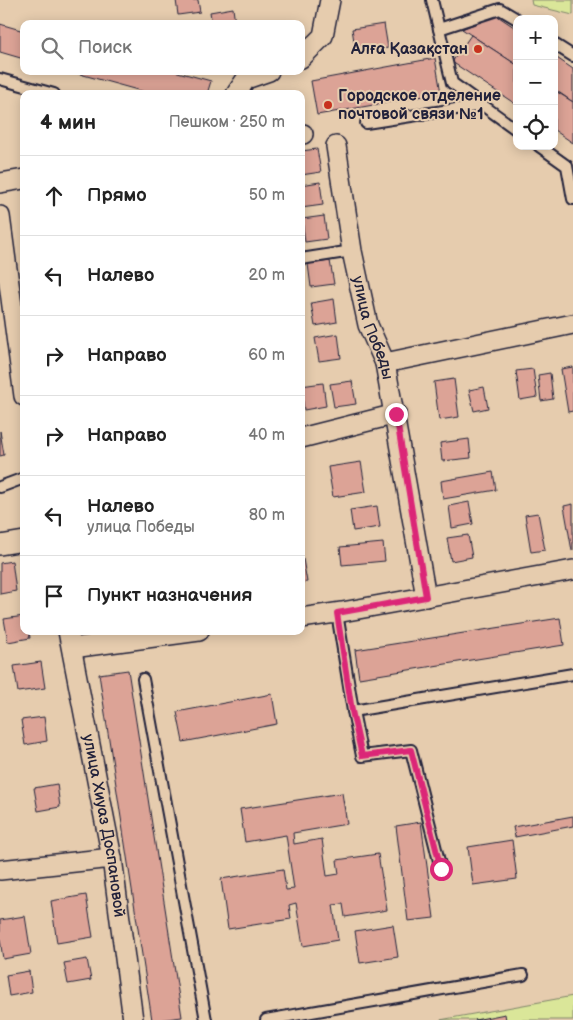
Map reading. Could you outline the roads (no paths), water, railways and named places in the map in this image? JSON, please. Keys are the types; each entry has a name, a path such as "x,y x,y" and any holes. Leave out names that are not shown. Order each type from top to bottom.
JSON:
{"street":[{"path":"305,54 323,36 330,0"},
{"path":"239,90 246,79 258,75"},
{"name":"улица Победы","path":"336,146 352,251 368,325 385,363 396,414 426,597"},
{"path":"0,183 20,180"},
{"path":"0,216 20,366"},
{"path":"385,363 573,324"},
{"path":"305,437 396,414"},
{"path":"0,545 20,542"},
{"path":"305,617 573,570"},
{"path":"70,640 142,635"},
{"name":"улица Хиуаз Доспановой","path":"70,640 112,858 133,1020"},
{"path":"0,870 112,858"}],"lane":[{"path":"432,0 452,83 513,127"},
{"path":"439,29 500,9 513,17"},
{"path":"558,47 573,56"},
{"path":"0,79 40,90"},
{"path":"366,123 482,105"},
{"path":"544,150 566,166 573,199"},
{"path":"305,258 352,251"},
{"path":"0,487 20,480"},
{"path":"337,613 352,711 362,756 411,750 441,869"},
{"path":"352,711 573,674"},
{"path":"143,679 206,1020"},
{"path":"266,1020 523,975"}],"place":[{"name":"Алға Қазақстан","path":"478,49"},
{"name":"Городское отделение почтовой связи №1","path":"328,105"}]}
